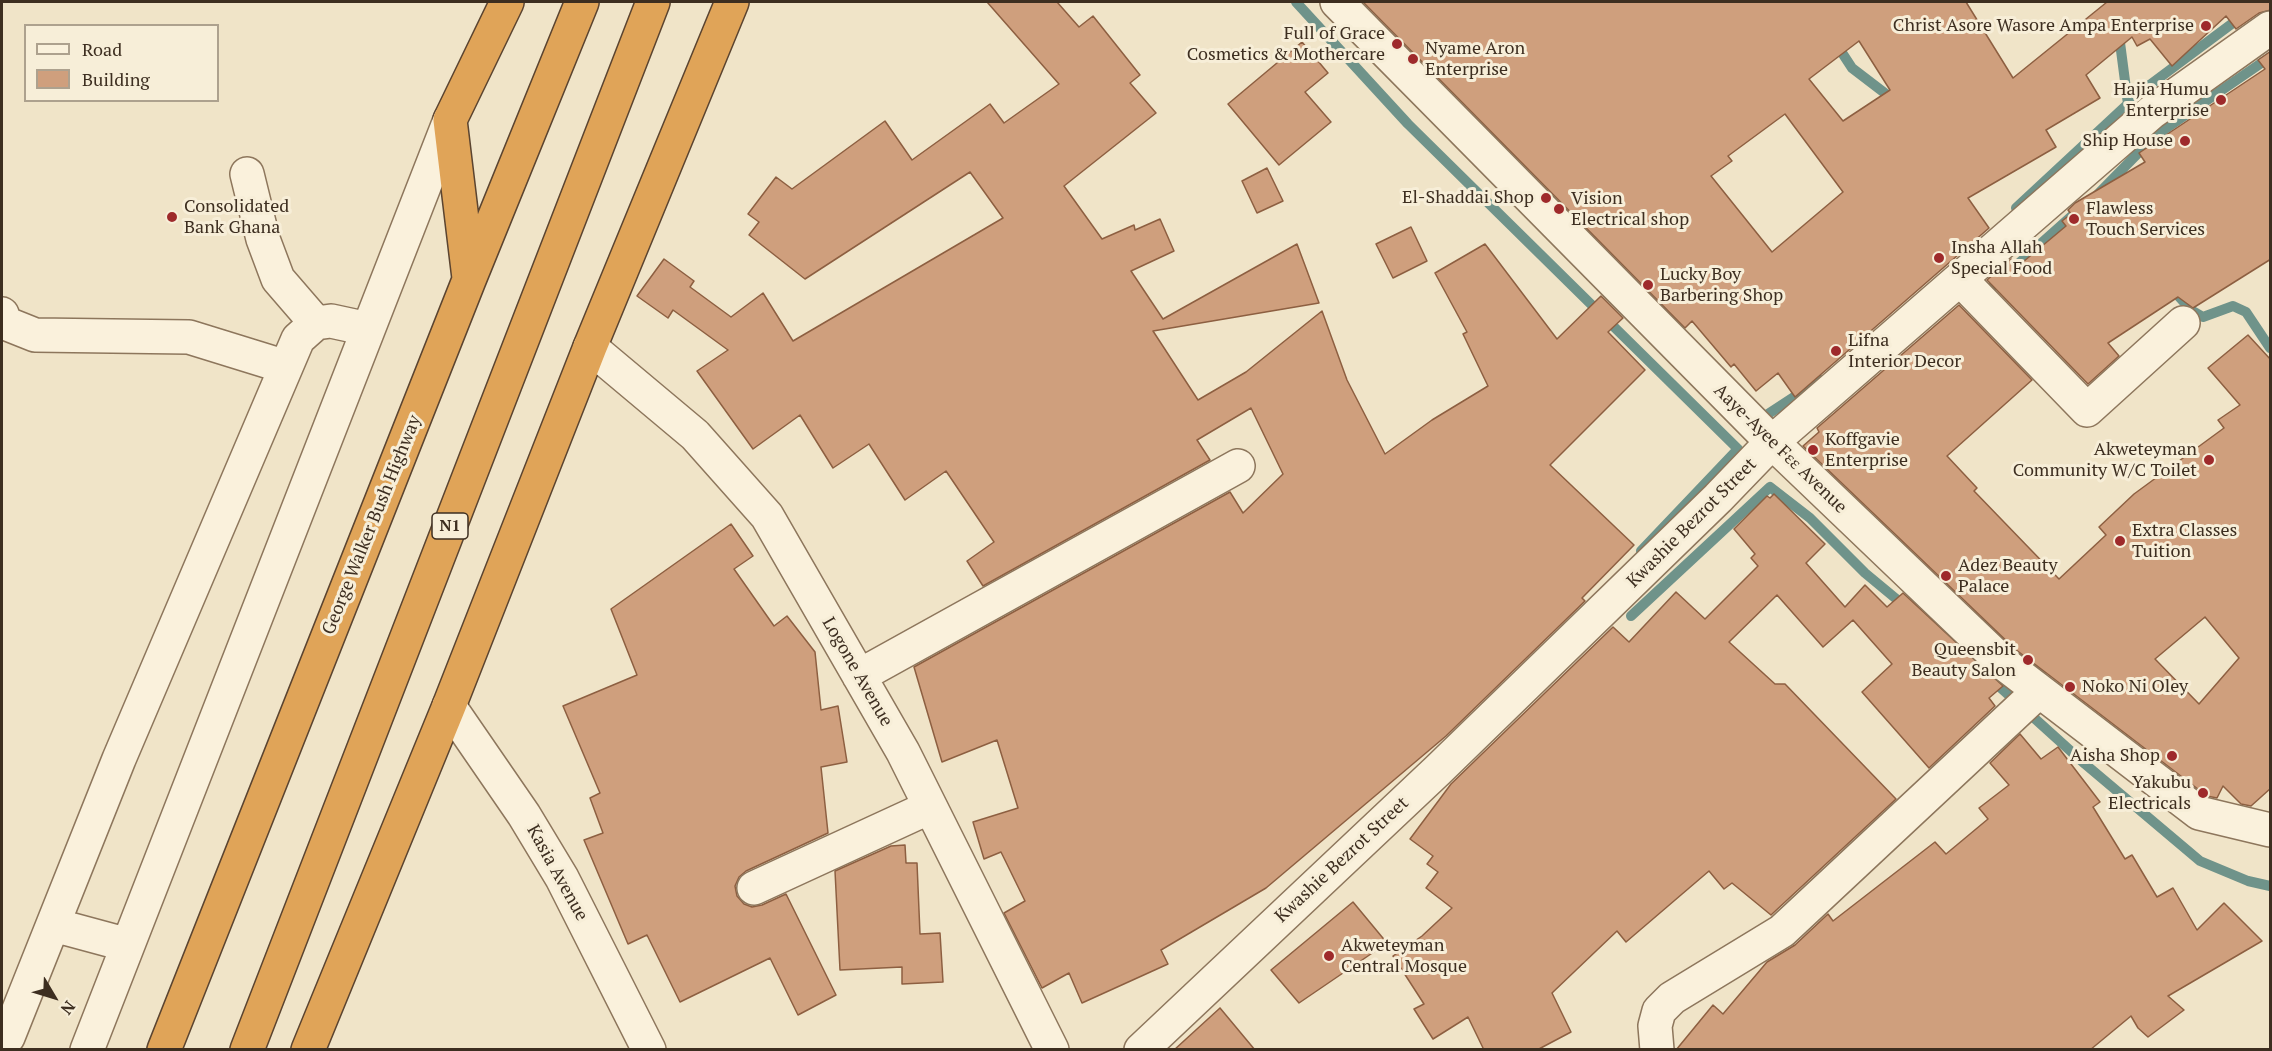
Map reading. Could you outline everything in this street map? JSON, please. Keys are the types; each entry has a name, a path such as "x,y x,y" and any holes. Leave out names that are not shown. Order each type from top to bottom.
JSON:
{"highway":[{"path":"469,279 450,120 507,2"},
{"name":"George Walker Bush Highway","path":"164,1050 469,279 582,2"},
{"name":"N1","path":"247,1050 653,2"},
{"path":"308,1050 449,706 590,347 732,2"}],"street":[{"name":"Aaye-Ayee Fɛɛ Avenue","path":"1337,2 1772,442 2003,663 2199,813 2271,830"},
{"name":"Kwashie Bezrot Street","path":"1141,1050 1438,770 1718,498 1772,442 2152,112 2271,28"},
{"path":"87,1050 450,120"},
{"path":"246,174 263,239 278,279 316,323"},
{"path":"1960,279 2086,410 2184,323"},
{"path":"2,314 5,323 35,335 189,337 286,367"},
{"path":"8,1037 119,759 298,339 316,323 331,321 368,329"},
{"name":"Logone Avenue","path":"590,347 695,435 767,516 903,752 1052,1050"},
{"path":"859,676 1238,466"},
{"path":"1657,1050 1655,1026 1659,1011 1672,998 1782,931 2039,690"},
{"name":"Kasia Avenue","path":"449,706 524,815 562,878 649,1050"},
{"path":"754,888 930,807"},
{"path":"54,925 128,945"}],"building":[{"path":"987,2 1057,2 1079,27 1093,16 1140,75 1130,83 1156,113 1064,186 1102,239 1134,225 1135,230 1160,219 1174,251 1131,271 1163,319 1297,244 1319,303 1153,331 1198,400 1246,372 1322,311 1347,380 1385,454 1432,420 1488,386 1463,334 1467,332 1435,273 1485,244 1557,339 1601,296 1623,318 1608,332 1645,370 1550,465 1634,545 1582,598 1585,601 1446,736 1266,888 1161,950 1168,964 1082,1003 1069,973 1042,988 1004,913 1025,901 1001,852 984,859 973,822 1018,808 997,740 942,762 914,667 1230,492 1243,513 1283,474 1251,408 1197,440 1210,460 983,586 967,561 994,542 946,471 905,500 869,444 833,468 800,415 753,449 697,371 728,350 673,310 668,318 637,296 664,259 694,281 690,287 731,317 763,293 793,341 1003,218 970,172 805,279 749,235 759,222 748,214 776,177 792,189 885,121 912,160 990,104 1004,123 1059,84"},
{"path":"1363,2 1966,2 2013,78 2107,2 2271,2 2271,10 2259,13 2236,29 2226,16 2172,66 2150,39 2137,46 2132,37 2086,75 2100,98 2046,130 2056,147 1968,198 1989,228 1795,397 1778,373 1756,391 1734,364 1731,367 1692,321 1685,328","holes":["1859,41 1890,90 1843,121 1809,79","1785,114 1843,192 1772,252 1711,176 1732,161 1728,156"]},
{"path":"1302,42 1328,73 1305,92 1331,122 1279,165 1228,104"},
{"path":"2271,51 2271,259 2193,308 2178,297 2108,343 2119,356 2088,384 1987,280 2011,259 2017,267 2066,226 2062,221 2071,214 2068,210 2075,203 2145,162 2139,153 2265,69 2258,60"},
{"path":"1267,168 1283,201 1257,213 1242,181"},
{"path":"1411,227 1427,261 1393,278 1376,244"},
{"path":"1959,305 2032,380 1947,456 1977,488 1974,491 2059,579 2106,535 2099,527 2134,494 2224,428 2218,420 2240,405 2208,368 2248,335 2271,360 2271,788 2251,806 2241,804 2223,786 2217,798 2207,796 2015,649 1803,446 1819,432 1817,428","holes":["2205,617 2239,658 2199,704 2155,659"]},
{"path":"1774,494 1825,544 1806,563 1845,607 1865,585 1887,607 1903,593 2003,686 1989,698 1995,706 1929,768 1862,692 1892,664 1853,620 1823,647 1777,595 1729,642 1775,684 1785,684 1896,799 1771,915 1732,883 1724,889 1709,871 1626,942 1617,931 1552,993 1571,1032 1537,1050 1484,1050 1468,1017 1433,1039 1414,1009 1424,1004 1393,956 1422,936 1452,908 1426,888 1438,872 1427,864 1433,856 1410,839 1451,784 1613,627 1629,642 1676,592 1705,619 1758,566 1751,558 1755,554 1734,529 1767,496 1770,498"},
{"path":"731,524 753,556 734,569 774,626 787,616 815,652 821,710 838,706 847,762 821,767 828,833 746,871 739,877 735,886 737,896 744,904 752,907 786,894 836,995 798,1015 770,958 680,1002 647,935 628,944 584,840 603,833 590,798 600,793 563,706 637,675 611,609"},
{"path":"2020,734 2041,759 2058,747 2100,802 2093,807 2125,859 2132,855 2157,897 2173,888 2197,930 2224,903 2262,941 2168,996 2184,1010 2148,1037 2138,1028 2131,1016 2090,1050 1676,1050 1713,1005 1723,1014 1767,962 1795,945 1828,914 1833,921 1935,842 1946,854 1988,819 1979,808 2009,785 1990,763"},
{"path":"905,845 906,863 917,863 920,934 940,933 943,982 902,984 902,967 840,970 835,871 891,846"},
{"name":"Akweteyman Central Mosque","path":"1353,902 1387,943 1299,1003 1271,970"},
{"path":"1220,1008 1255,1050 1174,1050"}],"waterway":[{"path":"1296,2 1408,124 1738,449 1641,551"},
{"path":"2016,208 2143,90 2261,2"},
{"path":"2119,35 2128,104"},
{"path":"1835,42 1852,68 1886,94 1891,105"},
{"path":"2098,194 2155,136 2270,57"},
{"path":"1981,297 2074,214"},
{"path":"2172,289 2191,310 2203,317 2233,306 2246,312 2270,348"},
{"path":"1765,416 1820,380"},
{"path":"1631,616 1770,487 1810,518 1865,573 1906,607"},
{"path":"1983,621 2041,672"},
{"path":"1991,679 2085,764 2200,861 2248,881 2270,886"}],"place":[{"name":"Christ Asore Wasore Ampa Enterprise","path":"2206,26"},
{"name":"Full of Grace Cosmetics & Mothercare","path":"1397,44"},
{"name":"Nyame Aron Enterprise","path":"1413,59"},
{"name":"Hajia Humu Enterprise","path":"2221,100"},
{"name":"Ship House","path":"2185,141"},
{"name":"El-Shaddai Shop","path":"1546,198"},
{"name":"Vision Electrical shop","path":"1559,209"},
{"name":"Consolidated Bank Ghana","path":"172,217"},
{"name":"Flawless Touch Services","path":"2074,219"},
{"name":"Insha Allah Special Food","path":"1939,258"},
{"name":"Lucky Boy Barbering Shop","path":"1648,285"},
{"name":"Lifna Interior Decor","path":"1836,351"},
{"name":"Koffgavie Enterprise","path":"1813,450"},
{"name":"Akweteyman Community W/C Toilet","path":"2209,460"},
{"name":"Extra Classes Tuition","path":"2120,541"},
{"name":"Adez Beauty Palace","path":"1946,576"},
{"name":"Queensbit Beauty Salon","path":"2028,660"},
{"name":"Noko Ni Oley","path":"2070,687"},
{"name":"Aisha Shop","path":"2172,756"},
{"name":"Yakubu Electricals","path":"2203,793"},
{"name":"Akweteyman Central Mosque","path":"1329,956"}]}
